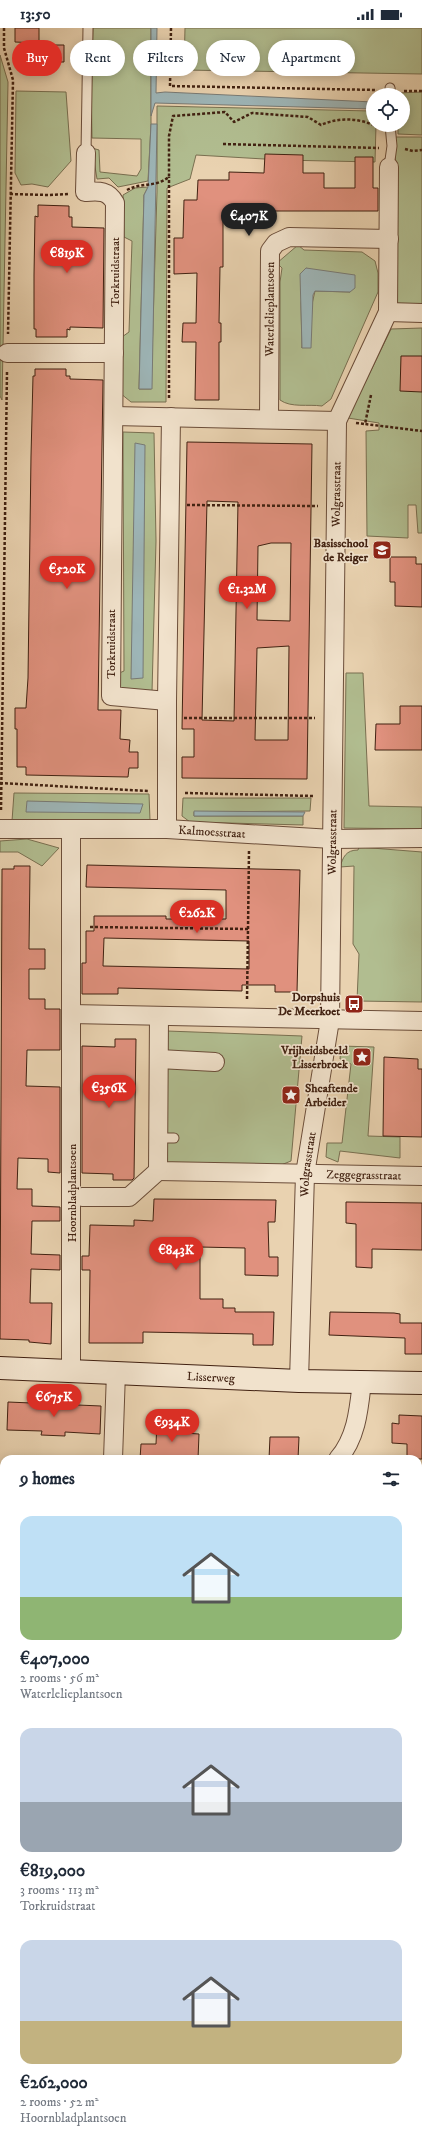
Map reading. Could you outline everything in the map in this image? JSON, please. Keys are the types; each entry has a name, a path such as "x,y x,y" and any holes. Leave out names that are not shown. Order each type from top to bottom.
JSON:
{"street":[{"path":"86,153 86,192"},
{"path":"389,167 388,312 422,313"},
{"name":"Torkruidstraat","path":"86,192 102,191 111,195 115,203 111,696 167,709"},
{"name":"Waterlelieplantsoen","path":"269,419 270,251 276,243 288,237 389,239"},
{"name":"Wolgrasstraat","path":"299,1381 305,1174 330,1020 337,421 388,312"},
{"path":"7,353 114,353"},
{"path":"114,416 337,421"},
{"path":"167,829 170,417"},
{"name":"Kalmoesstraat","path":"1,829 167,829 332,839 422,838"},
{"name":"Hoornbladplantsoen","path":"71,830 71,1371"},
{"path":"71,1014 422,1021"},
{"path":"159,1016 160,1059 166,1138 158,1171 305,1174"},
{"path":"160,1059 215,1062"},
{"name":"Hoornbladplantsoen","path":"82,1197 129,1197 158,1171"},
{"name":"Zeggegrasstraat","path":"305,1174 422,1176"},
{"name":"Lisserweg","path":"0,1368 299,1381 422,1383"},
{"path":"113,1455 116,1372"},
{"path":"341,1455 356,1425 362,1381"}],"lane":[{"path":"86,153 88,28"},
{"path":"389,167 392,146 391,132"}],"path":[{"path":"1,829 7,353 13,80 4,48 4,28"},
{"path":"171,28 170,86 366,90"},
{"path":"410,91 422,91"},
{"path":"170,417 169,136 173,116 225,112 234,122 252,113 308,117 321,125 334,119 366,122"},
{"path":"223,144 372,149 392,146"},
{"path":"146,185 157,184 169,177"},
{"path":"10,194 49,195 86,192"},
{"path":"371,388 365,424 422,431"},
{"path":"169,504 336,506"},
{"path":"167,709 334,718"},
{"path":"246,1018 249,834"},
{"path":"71,927 248,929"}],"green space":[{"path":"93,28 151,28 151,40 133,40 133,76 151,76 151,124 148,181 118,187 109,178 97,179 92,148 99,150 100,172 137,176 141,169 141,139 92,138 91,76 125,76 125,40 93,40"},
{"path":"185,28 422,28 422,74 355,73 355,40 268,40 268,71 260,71 260,40 206,40 206,70 198,70 198,40 185,40"},
{"path":"0,55 8,82 2,400 0,396"},
{"path":"16,91 66,92 71,161 48,187 32,184 21,185 15,173"},
{"path":"410,92 422,92 422,135 398,134 398,132 410,132"},
{"path":"157,106 366,111 366,132 376,132 375,162 281,160 196,155 190,179 167,188 166,402 131,402 120,393 122,337 129,332 132,241 124,237 123,195 135,188 148,187 144,195 139,389 151,389 157,192"},
{"path":"395,137 422,137 422,305 397,305"},
{"path":"298,245 304,250 362,252 375,261 378,273 378,292 331,399 322,406 294,405 280,400 280,282 282,268 277,263","holes":["306,268 350,292 315,291 302,348 301,303"]},
{"path":"422,328 422,533 418,533 416,505 408,505 408,538 367,536 366,431 379,430 379,423 348,418 391,329"},
{"path":"123,432 154,433 156,541 152,692 119,690 117,674 124,671"},
{"path":"346,673 363,673 369,806 422,807 422,829 344,828"},
{"path":"14,793 149,794 150,820 12,821"},
{"path":"183,798 311,798 310,811 194,812 194,816 303,816 303,825 190,822 182,816"},
{"path":"27,839 59,848 42,866 18,852 0,852 0,841"},
{"path":"359,847 422,852 422,1002 357,1001 359,954 353,944 354,866 340,867 342,860 346,855 351,851 358,850"},
{"path":"167,1031 302,1036 291,1161 276,1167 165,1164"},
{"path":"341,1046 374,1047 368,1136 400,1137 400,1158 340,1151 338,1162 326,1157 327,1143 342,1143 351,1064 340,1059"}],"water":[{"path":"151,28 157,28 157,40 151,40"},
{"path":"151,76 156,76 156,93 165,92 366,102 366,109 155,103 151,116"},
{"path":"151,124 157,124 152,389 139,389 144,195 148,187"},
{"path":"306,268 355,275 355,288 350,292 315,291 313,295 311,348 302,348 300,274"},
{"path":"135,443 145,445 143,678 131,679"},
{"path":"27,801 143,804 140,813 26,812"},
{"path":"194,811 305,812 303,816 194,816"}],"building":[{"path":"15,28 39,28 39,40 15,40"},
{"path":"62,45 64,45 64,62 62,62"},
{"path":"265,154 303,155 303,173 324,173 324,188 355,188 355,157 373,157 373,188 378,188 378,211 223,211 223,267 220,267 219,323 221,323 221,342 219,342 219,400 195,400 196,342 182,342 183,323 196,323 197,273 174,274 174,238 183,238 184,200 197,200 198,180 229,180 229,172 264,173"},
{"path":"38,205 69,206 69,217 72,217 72,227 104,228 103,328 70,327 70,330 67,329 67,337 36,337 36,329 34,329 34,275 35,216 38,217"},
{"path":"401,356 422,356 422,392 400,391"},
{"path":"35,369 66,369 66,376 70,376 70,379 103,380 98,710 121,710 120,739 130,740 129,752 138,752 138,768 129,768 128,777 26,775 26,767 17,767 17,729 15,729 15,708 26,708 28,678 31,456 33,376 35,376"},
{"path":"187,442 312,444 307,779 182,778 182,757 194,757 194,729 182,729","holes":["207,501 238,502 234,721 202,720","271,543 291,543 290,621 257,620 258,546","289,646 288,740 255,740 257,648"]},
{"path":"390,557 416,557 416,564 422,564 422,607 395,606 395,582 390,582"},
{"path":"400,706 422,706 422,750 375,750 376,724 400,724"},
{"path":"87,865 300,870 297,992 275,992 275,985 242,985 242,991 118,988 118,994 82,994 82,963 86,963 86,931 94,931 94,916 166,916 166,919 226,919 226,890 86,887","holes":["104,938 249,941 249,969 103,966"]},
{"path":"14,866 30,866 29,949 45,949 45,969 29,969 29,999 45,999 45,1009 60,1009 60,1050 27,1050 26,1086 60,1087 60,1173 48,1172 48,1159 18,1158 17,1189 32,1189 32,1206 60,1207 60,1221 32,1221 31,1254 60,1255 60,1270 31,1269 30,1303 52,1303 51,1344 29,1342 29,1340 0,1339 2,869 14,869"},
{"path":"115,1039 136,1039 134,1178 132,1180 113,1180 113,1174 82,1173 82,1046 115,1047"},
{"path":"384,1057 418,1059 418,1069 422,1069 422,1137 383,1136"},
{"path":"154,1199 276,1200 275,1222 268,1222 269,1257 278,1257 278,1276 245,1275 245,1248 200,1247 200,1299 223,1299 223,1308 235,1308 235,1312 274,1312 273,1345 253,1345 253,1334 143,1332 143,1343 89,1343 90,1270 82,1270 82,1256 89,1256 90,1225 134,1226 134,1220 153,1221"},
{"path":"346,1202 422,1203 422,1250 372,1249 372,1268 356,1267 356,1224 346,1223"},
{"path":"330,1312 394,1313 400,1314 400,1323 422,1323 422,1354 405,1354 405,1338 329,1335"},
{"path":"8,1402 101,1406 100,1434 65,1432 65,1436 41,1435 42,1431 7,1430"},
{"path":"399,1415 422,1416 422,1455 407,1455 407,1444 392,1443 392,1423 399,1424"},
{"path":"171,1421 185,1421 185,1433 199,1434 198,1455 140,1455 141,1444 156,1444 157,1422 171,1423"},
{"path":"270,1437 299,1437 298,1455 269,1455"}],"place":[{"name":"Basisschool de Reiger","path":"382,550"},
{"name":"Dorpshuis De Meerkoet","path":"354,1004"},
{"name":"Vrijheidsbeeld Lisserbroek","path":"362,1057"},
{"name":"Shcaftende Arbeider","path":"291,1095"}]}
